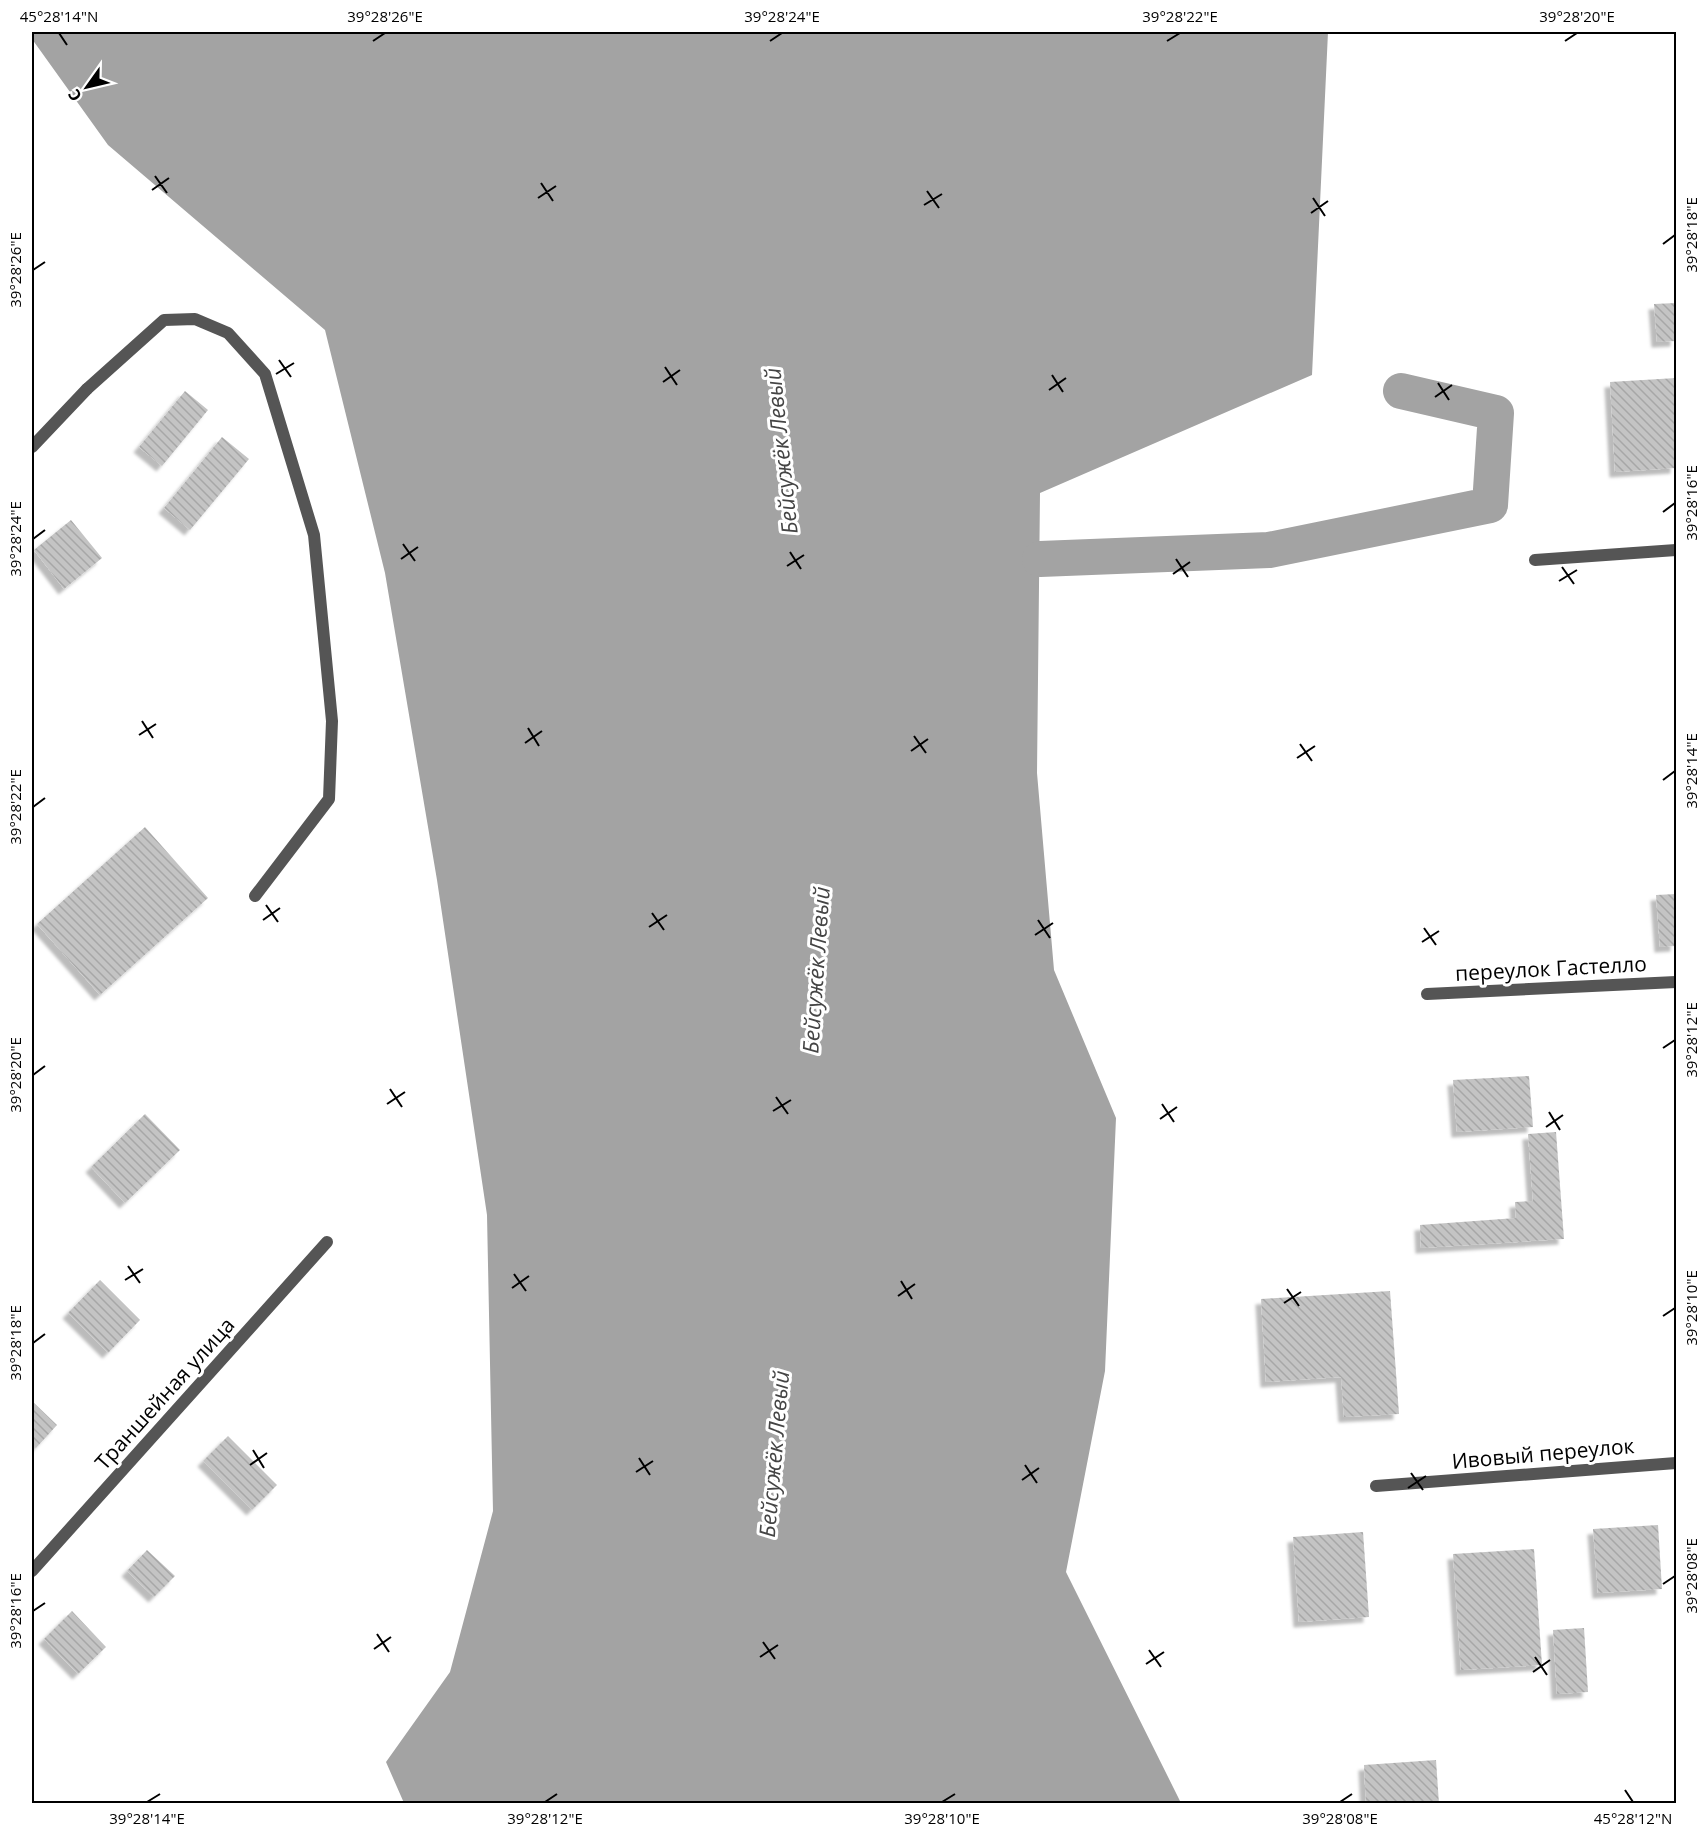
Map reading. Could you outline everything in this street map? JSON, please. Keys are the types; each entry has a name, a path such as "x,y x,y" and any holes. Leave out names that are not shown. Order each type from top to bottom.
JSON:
{"street":[{"path":"32,447 87,389 164,320 195,319 228,333 265,374 314,535 332,721 329,799 255,896"},
{"path":"1535,560 1677,550"},
{"name":"переулок Гастелло","path":"1427,994 1677,982"},
{"name":"Траншейная улица","path":"32,1571 327,1242"},
{"name":"Ивовый переулок","path":"1376,1486 1677,1463"}],"water":[{"name":"Бейсужёк Левый","path":"32,32 1328,32 1312,375 1040,493 1037,773 1054,970 1116,1118 1105,1371 1066,1572 1181,1803 404,1803 386,1762 450,1672 493,1511 487,1215 437,880 385,573 325,330 108,145 32,39"}],"building":[{"path":"1676,303 1676,341 1657,342 1654,304"},
{"path":"1676,378 1676,468 1615,472 1610,382"},
{"path":"185,391 208,410 162,466 139,447"},
{"path":"222,437 249,459 190,530 164,508"},
{"path":"71,520 102,558 64,589 34,550"},
{"path":"145,827 208,898 100,995 37,924"},
{"path":"1676,894 1676,946 1660,947 1656,895"},
{"path":"1529,1076 1533,1127 1457,1132 1453,1080"},
{"path":"145,1114 180,1150 125,1203 91,1167"},
{"path":"1556,1132 1564,1239 1421,1248 1420,1225 1516,1218 1515,1202 1533,1201 1528,1134"},
{"path":"100,1280 140,1320 108,1353 68,1313"},
{"path":"1390,1291 1399,1414 1344,1417 1341,1377 1266,1382 1261,1299"},
{"path":"32,1401 57,1425 36,1448 32,1444"},
{"path":"228,1436 277,1485 252,1510 203,1461"},
{"path":"1658,1525 1662,1589 1598,1593 1593,1529"},
{"path":"1363,1532 1369,1617 1299,1622 1293,1537"},
{"path":"1534,1549 1542,1665 1461,1670 1453,1554"},
{"path":"147,1550 175,1576 154,1597 127,1571"},
{"path":"72,1611 106,1647 78,1674 44,1639"},
{"path":"1584,1628 1588,1692 1557,1694 1553,1630"},
{"path":"1436,1760 1439,1804 1366,1804 1364,1765"}],"waterway":[{"path":"1040,559 1269,550 1490,505 1496,413 1401,391"}]}
